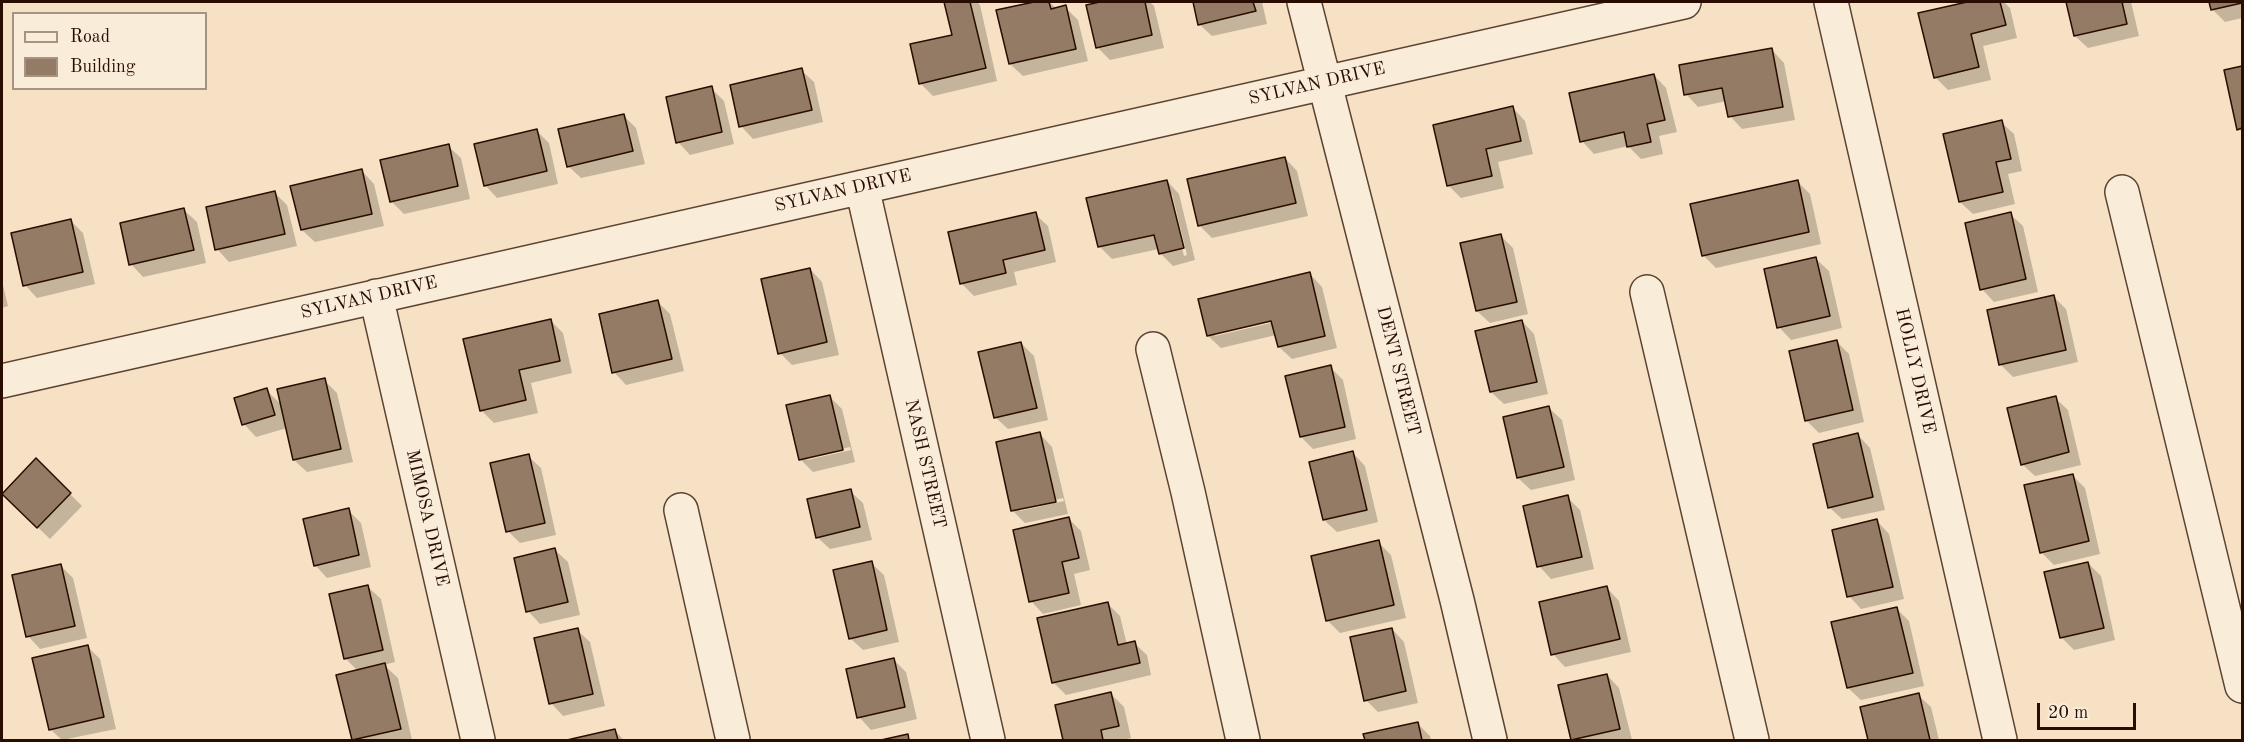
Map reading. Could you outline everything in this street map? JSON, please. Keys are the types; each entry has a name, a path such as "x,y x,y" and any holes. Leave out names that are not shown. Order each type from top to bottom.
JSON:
{"street":[{"name":"DENT STREET","path":"1304,2 1457,600 1490,741"},
{"name":"SYLVAN DRIVE","path":"2,381 1684,2"},
{"name":"HOLLY DRIVE","path":"1831,2 2000,741"},
{"name":"NASH STREET","path":"862,187 988,741"},
{"path":"2122,192 2242,686"},
{"path":"1647,292 1752,741"},
{"name":"MIMOSA DRIVE","path":"376,296 478,741"},
{"path":"1153,349 1188,492 1243,741"},
{"path":"681,510 733,741"}],"building":[{"path":"944,2 970,2 986,68 919,84 910,44 952,35"},
{"path":"1034,2 1049,2 1051,9 1066,5 1076,49 1009,64 996,10"},
{"path":"1100,2 1145,2 1152,35 1096,48 1086,5"},
{"path":"1193,2 1253,2 1256,11 1198,25"},
{"path":"1967,2 2000,2 2006,25 1971,34 1979,67 1934,78 1918,13"},
{"path":"2066,2 2122,2 2127,24 2074,36"},
{"path":"2209,2 2242,2 2242,3 2211,10"},
{"path":"1772,48 1783,107 1728,117 1722,88 1684,95 1679,65"},
{"path":"2242,66 2242,128 2237,130 2224,70"},
{"path":"802,68 812,110 739,127 730,85"},
{"path":"1654,74 1665,120 1647,124 1651,142 1627,147 1624,132 1580,142 1569,93"},
{"path":"712,86 722,132 676,143 666,97"},
{"path":"1513,106 1521,141 1486,149 1492,176 1447,186 1433,125"},
{"path":"624,114 633,151 567,167 558,129"},
{"path":"2002,120 2011,159 1996,162 2003,192 1959,202 1943,134"},
{"path":"537,129 547,171 484,186 474,144"},
{"path":"449,144 458,186 390,202 380,160"},
{"path":"1285,157 1296,203 1198,226 1187,179"},
{"path":"362,169 372,214 301,230 290,186"},
{"path":"1167,180 1184,248 1159,254 1154,235 1098,247 1086,198"},
{"path":"1798,180 1809,232 1702,256 1690,204"},
{"path":"275,191 285,234 215,250 206,207"},
{"path":"184,208 194,250 129,265 120,223"},
{"path":"1036,212 1045,250 1003,260 1006,273 960,284 948,232"},
{"path":"2011,212 2026,279 1980,290 1965,223"},
{"path":"71,219 83,272 23,286 11,233"},
{"path":"1501,234 1517,302 1476,311 1460,243"},
{"path":"1816,257 1830,316 1777,328 1764,269"},
{"path":"810,268 827,342 778,354 761,279"},
{"path":"1310,272 1325,336 1278,347 1271,321 1207,336 1198,299"},
{"path":"2054,295 2066,350 1999,365 1987,310"},
{"path":"658,300 672,359 612,373 599,314"},
{"path":"551,319 560,361 519,370 526,400 480,411 463,339"},
{"path":"1522,320 1537,382 1490,392 1475,331"},
{"path":"1837,340 1853,410 1805,421 1789,351"},
{"path":"1021,342 1037,408 994,418 978,352"},
{"path":"1331,365 1345,427 1300,437 1285,376"},
{"path":"325,378 341,449 293,460 277,389"},
{"path":"267,388 275,415 242,425 234,398"},
{"path":"830,395 843,450 799,460 786,405"},
{"path":"2056,396 2069,452 2021,465 2007,408"},
{"path":"1549,406 1564,467 1517,478 1503,417"},
{"path":"1040,432 1056,502 1011,511 996,442"},
{"path":"1858,433 1873,497 1828,508 1813,444"},
{"path":"1353,451 1367,510 1323,520 1309,462"},
{"path":"529,454 545,523 506,532 490,463"},
{"path":"36,458 71,493 37,528 2,494"},
{"path":"2073,474 2089,541 2040,553 2024,485"},
{"path":"851,489 860,527 816,538 807,499"},
{"path":"1568,495 1582,557 1537,567 1523,506"},
{"path":"349,508 359,555 314,566 303,519"},
{"path":"1069,517 1079,558 1062,562 1069,593 1029,602 1013,530"},
{"path":"1877,519 1893,587 1847,597 1832,530"},
{"path":"1379,540 1394,605 1326,621 1311,556"},
{"path":"555,548 568,602 526,612 514,558"},
{"path":"872,561 887,630 849,639 833,570"},
{"path":"2088,562 2104,628 2060,638 2044,572"},
{"path":"61,564 75,626 26,637 12,575"},
{"path":"368,585 383,650 344,659 329,594"},
{"path":"1607,586 1620,639 1551,655 1539,602"},
{"path":"1108,602 1118,645 1135,641 1140,663 1052,683 1037,618"},
{"path":"1897,607 1913,673 1847,688 1831,622"},
{"path":"578,628 593,694 549,704 534,638"},
{"path":"1392,628 1406,691 1364,701 1350,637"},
{"path":"88,645 104,717 49,730 32,658"},
{"path":"894,658 905,707 857,718 846,669"},
{"path":"385,663 401,729 352,740 336,675"},
{"path":"1607,674 1620,729 1571,740 1558,685"},
{"path":"1111,692 1119,726 1101,730 1103,740 1063,740 1055,705"},
{"path":"1919,693 1930,740 1868,740 1860,707"},
{"path":"1418,722 1422,740 1365,740 1363,734"},
{"path":"615,729 618,740 567,740"},
{"path":"908,734 909,740 881,740"}]}
